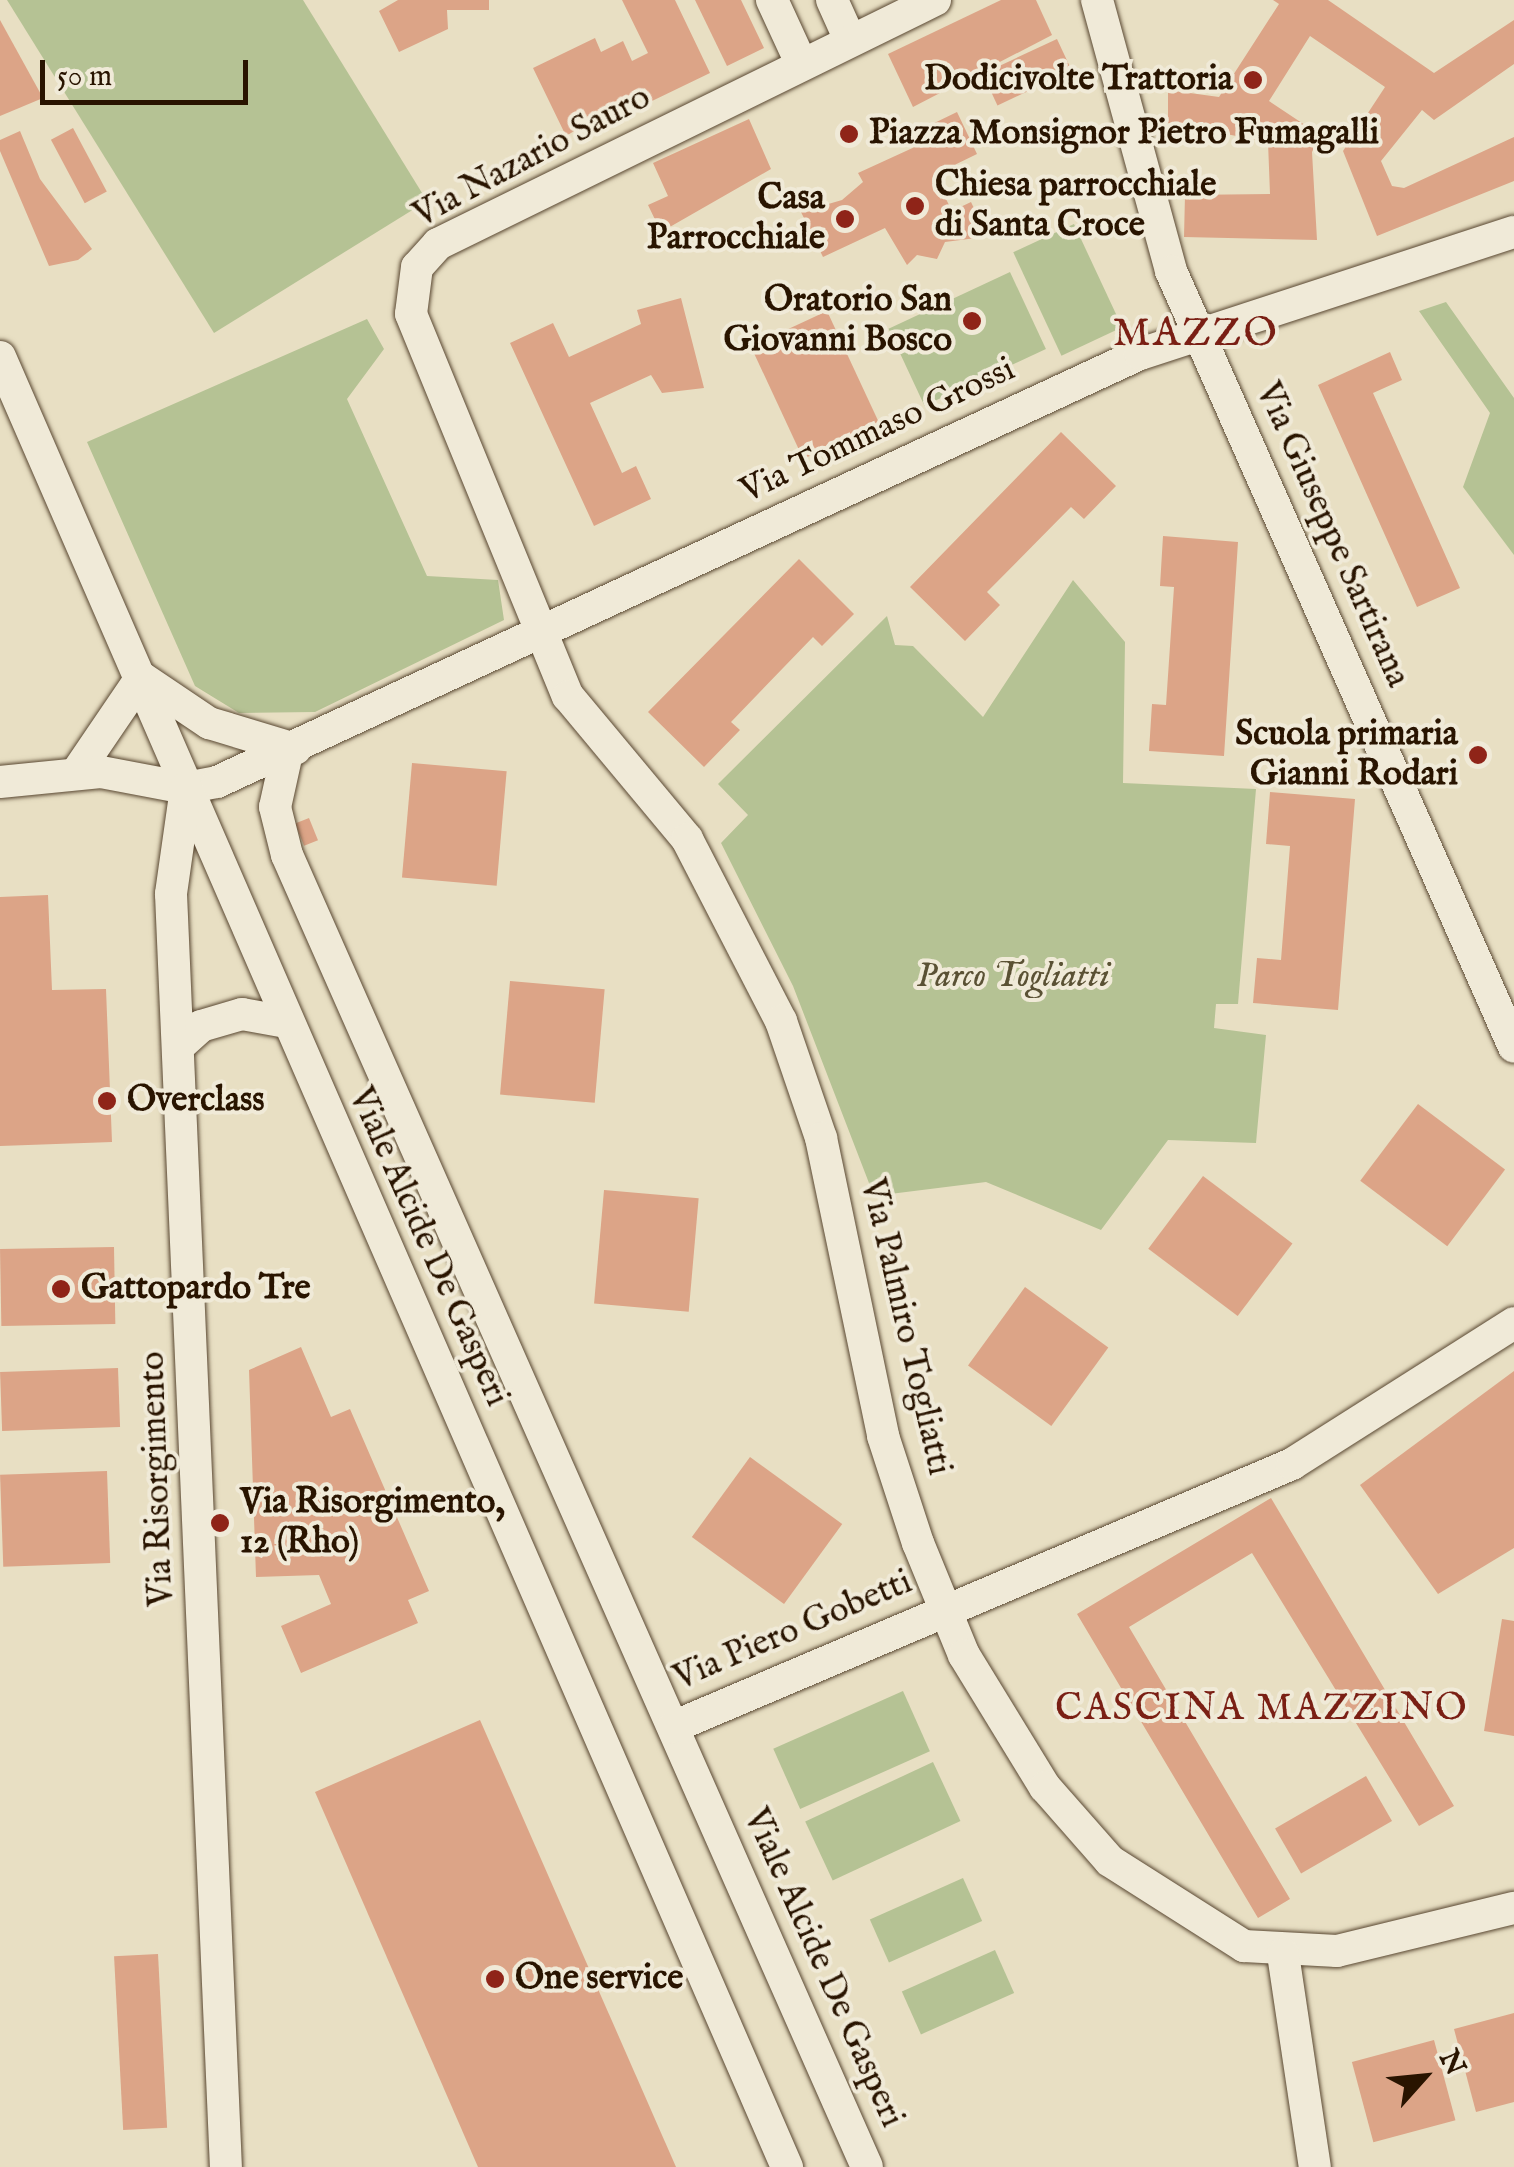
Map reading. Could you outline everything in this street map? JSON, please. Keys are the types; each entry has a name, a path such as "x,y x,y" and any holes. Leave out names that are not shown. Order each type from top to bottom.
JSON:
{"street":[{"path":"772,0 801,63"},
{"path":"832,0 850,40"},
{"name":"Via Nazario Sauro","path":"544,634 416,332 410,290 417,267 438,244 935,0"},
{"name":"Via Giuseppe Sartirana","path":"1098,0 1196,332 1514,1047"},
{"name":"Via Tommaso Grossi","path":"186,788 291,751 1196,332 1514,232"},
{"name":"Viale Alcide De Gasperi","path":"0,357 787,2167"},
{"name":"Via Palmiro Togliatti","path":"544,634 568,696 687,839 781,1021 844,1230 882,1436 944,1610 1029,1763 1096,1848 1210,1931 1283,1954 1366,1946 1514,1908"},
{"path":"78,772 142,678 209,723 291,751"},
{"name":"Viale Alcide De Gasperi","path":"291,751 275,806 287,855 867,2167"},
{"path":"0,782 78,772 186,788"},
{"name":"Via Risorgimento","path":"186,788 172,894 226,2167"},
{"path":"180,1045 201,1026 242,1014 286,1022"},
{"name":"Via Piero Gobetti","path":"673,1726 1292,1464 1514,1322"},
{"path":"1283,1954 1315,2167"}],"green space":[{"path":"7,0 303,0 427,201 214,333"},
{"path":"1074,224 1122,327 1061,356 1013,252"},
{"path":"1010,272 1046,349 924,406 889,329"},
{"path":"1446,302 1514,398 1514,555 1463,487 1490,413 1419,311"},
{"path":"367,319 384,349 347,399 427,576 498,580 504,620 315,712 239,713 195,686 87,442"},
{"name":"Parco Togliatti","path":"1073,580 1125,642 1123,783 1256,789 1238,1004 1216,1004 1214,1028 1266,1035 1256,1143 1168,1140 1101,1230 986,1182 874,1196 793,986 721,843 748,815 718,784 887,616 895,645 913,646 983,717"},
{"path":"903,1691 930,1751 800,1809 773,1749"},
{"path":"933,1762 960,1821 833,1880 805,1822"},
{"path":"963,1878 982,1921 889,1962 870,1919"},
{"path":"995,1950 1014,1993 921,2034 902,1991"}],"building":[{"path":"398,0 489,0 489,10 447,10 448,29 399,52 379,11"},
{"path":"622,0 675,0 710,73 652,101 645,88 566,136 533,68 595,38 601,52 623,41 632,61 648,53"},
{"path":"695,0 741,0 764,48 727,66"},
{"path":"1001,0 1036,0 1052,35 913,107 888,54"},
{"path":"1273,0 1328,0 1434,73 1514,20 1514,64 1434,120 1422,110 1381,161 1392,186 1404,188 1514,137 1514,181 1377,236 1343,151 1385,87 1310,36 1269,101 1320,135 1312,152 1317,240 1184,237 1185,195 1270,194 1268,142 1168,123 1168,90 1219,97 1279,4"},
{"path":"0,20 43,98 0,116"},
{"path":"1057,39 1072,71 997,105 983,74"},
{"path":"957,112 977,154 934,175 952,211 971,202 981,223 972,228 976,238 945,242 937,259 917,255 907,265 885,228 823,257 801,212 842,200 863,182 858,173 930,140 924,128"},
{"path":"749,119 771,169 661,232 648,205 668,196 653,163"},
{"path":"73,128 107,192 85,203 51,140"},
{"path":"20,131 40,179 92,249 78,260 49,266 0,151 0,140"},
{"path":"681,298 704,388 662,393 651,375 590,403 622,473 636,466 651,499 594,526 510,343 553,323 569,357 641,324 637,310"},
{"path":"827,311 879,423 803,459 751,346"},
{"path":"1390,352 1402,380 1373,393 1460,588 1417,607 1318,385"},
{"path":"1061,432 1116,486 1084,519 1071,507 987,592 1000,605 965,641 910,587"},
{"path":"1163,536 1238,542 1224,756 1149,751 1152,704 1166,705 1174,587 1160,586"},
{"path":"799,559 854,614 822,646 813,637 731,722 740,730 704,767 648,712"},
{"path":"412,763 507,771 497,886 402,878"},
{"path":"1270,792 1355,799 1338,1010 1253,1003 1257,958 1281,960 1290,846 1266,844"},
{"path":"309,818 318,840 304,846 295,824"},
{"path":"48,895 52,990 106,989 112,1142 0,1146 0,897"},
{"path":"510,981 605,989 595,1103 500,1095"},
{"path":"1418,1104 1505,1170 1447,1246 1360,1181"},
{"path":"1203,1176 1292,1243 1238,1316 1148,1249"},
{"path":"604,1190 699,1198 689,1312 594,1304"},
{"path":"114,1247 115,1324 1,1326 0,1249"},
{"path":"1025,1287 1108,1348 1051,1426 968,1365"},
{"path":"301,1347 331,1417 350,1409 429,1591 408,1600 418,1623 301,1673 281,1626 331,1604 319,1575 256,1577 249,1370"},
{"path":"118,1368 120,1427 2,1431 0,1372"},
{"path":"1514,1371 1514,1548 1438,1594 1360,1485"},
{"path":"750,1457 842,1524 784,1604 692,1537"},
{"path":"107,1471 110,1563 3,1567 0,1475"},
{"path":"1271,1498 1454,1806 1419,1826 1252,1553 1129,1627 1290,1899 1258,1918 1077,1614"},
{"path":"1502,1619 1514,1621 1514,1736 1484,1731"},
{"name":"One service","path":"480,1720 676,2167 478,2167 315,1792"},
{"path":"1366,1776 1392,1821 1301,1874 1275,1829"},
{"path":"158,1954 167,2128 123,2130 114,1956"},
{"path":"1514,2013 1514,2102 1476,2112 1454,2029"},
{"path":"1434,2040 1455,2120 1373,2142 1352,2062"}],"place":[{"name":"Dodicivolte Trattoria","path":"1253,80"},
{"name":"Piazza Monsignor Pietro Fumagalli","path":"849,134"},
{"name":"Chiesa parrocchiale di Santa Croce","path":"915,206"},
{"name":"Casa Parrocchiale","path":"845,219"},
{"name":"Oratorio San Giovanni Bosco","path":"972,321"},
{"name":"Scuola primaria Gianni Rodari","path":"1478,755"},
{"name":"Overclass","path":"107,1101"},
{"name":"Gattopardo Tre","path":"61,1289"},
{"name":"Via Risorgimento, 12 (Rho)","path":"220,1523"},
{"name":"One service","path":"495,1979"}],"district":[{"name":"MAZZO","path":"1196,335"},
{"name":"CASCINA MAZZINO","path":"1262,1710"}]}
